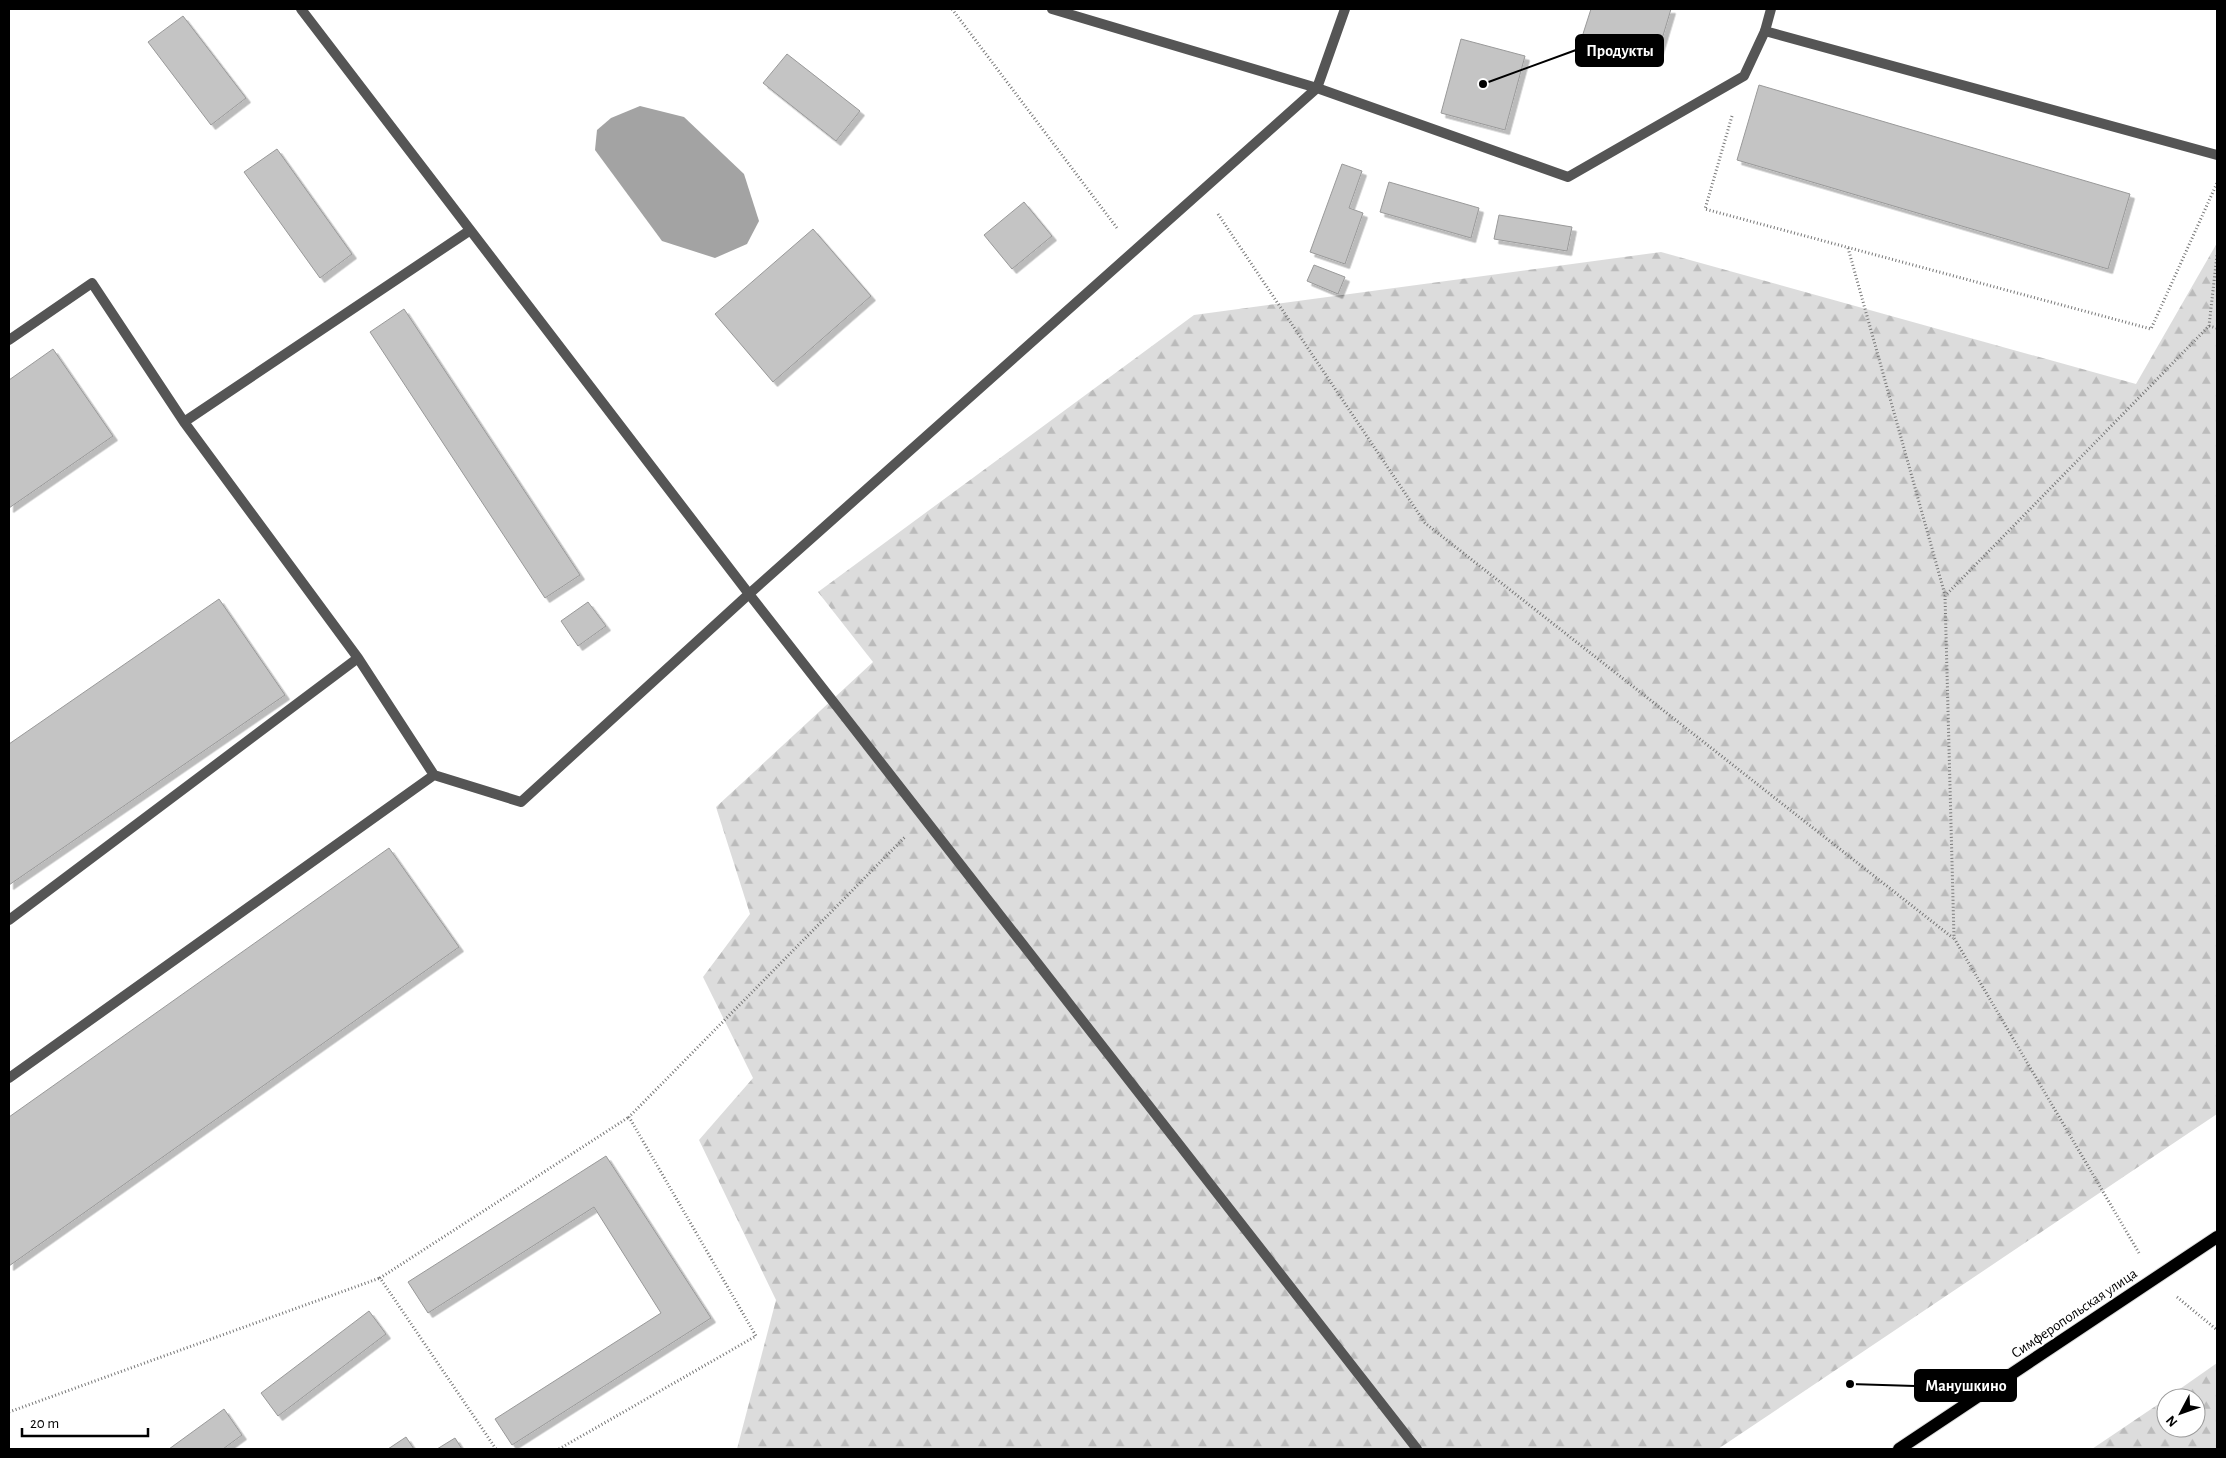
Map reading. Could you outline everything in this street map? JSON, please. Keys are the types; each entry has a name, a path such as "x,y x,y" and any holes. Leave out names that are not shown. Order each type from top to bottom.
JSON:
{"main road":[{"name":"Симферопольская улица","path":"1899,1449 2217,1237"}],"street":[{"path":"301,9 749,594 1417,1449"},
{"path":"1052,9 1317,88 1568,177 1744,76 1764,31 1771,9"},
{"path":"9,340 92,282 184,422 358,658 434,775 521,802 749,594 1317,88 1344,9"},
{"path":"1764,31 2217,155"},
{"path":"184,422 470,231"},
{"path":"9,920 358,658"},
{"path":"9,1078 434,775"}],"path":[{"path":"952,9 1134,250"},
{"path":"1744,76 1705,209 2151,329 2217,183"},
{"path":"1202,190 1425,523 1954,938 2154,1278 2217,1330"},
{"path":"1848,248 1946,596 1954,938"},
{"path":"1946,596 2209,326 2217,255"},
{"path":"2209,326 2217,328"},
{"path":"9,1412 380,1278 629,1117 924,818"},
{"path":"559,1449 756,1336 629,1117"},
{"path":"380,1278 496,1449"}],"green space":[{"path":"2217,243 2217,1114 1718,1449 737,1449 776,1300 699,1140 753,1078 703,977 750,914 716,807 873,662 818,592 1194,315 1661,252 2136,384"},
{"path":"2217,1363 2217,1449 2092,1449 2156,1406 2156,1438 2206,1438 2206,1388 2181,1388"}],"shaded area":[{"path":"640,106 684,117 744,174 759,221 747,244 715,258 662,241 595,150 597,130 611,118"}],"building":[{"path":"1591,9 1671,9 1656,59 1582,37"},
{"path":"183,16 246,98 211,125 148,42"},
{"path":"1461,39 1525,56 1505,130 1441,113"},
{"path":"787,54 860,111 836,141 763,83"},
{"path":"1759,85 2130,194 2108,269 1737,160"},
{"path":"277,149 352,254 320,278 244,172"},
{"path":"1342,164 1362,171 1349,208 1363,213 1345,264 1310,252"},
{"path":"1389,182 1479,208 1471,238 1380,212"},
{"path":"1024,202 1052,236 1012,269 984,235"},
{"path":"1499,215 1572,227 1567,251 1494,239"},
{"path":"813,229 871,296 773,382 715,314"},
{"path":"1314,265 1345,277 1338,294 1307,281"},
{"path":"404,309 580,575 545,598 370,332"},
{"path":"53,349 113,436 9,508 9,380"},
{"path":"219,599 285,695 9,885 9,744"},
{"path":"588,602 606,626 578,646 561,621"},
{"path":"389,848 459,947 9,1266 9,1117"},
{"path":"606,1156 711,1318 512,1445 495,1419 661,1313 594,1207 428,1313 408,1282"},
{"path":"369,1311 386,1334 278,1416 261,1393"},
{"path":"224,1409 242,1435 223,1449 169,1449"},
{"path":"406,1437 414,1449 388,1449"},
{"path":"455,1438 462,1449 437,1449"}],"place":[{"name":"Продукты","path":"1483,84"},
{"name":"Манушкино","path":"1850,1384"}]}
